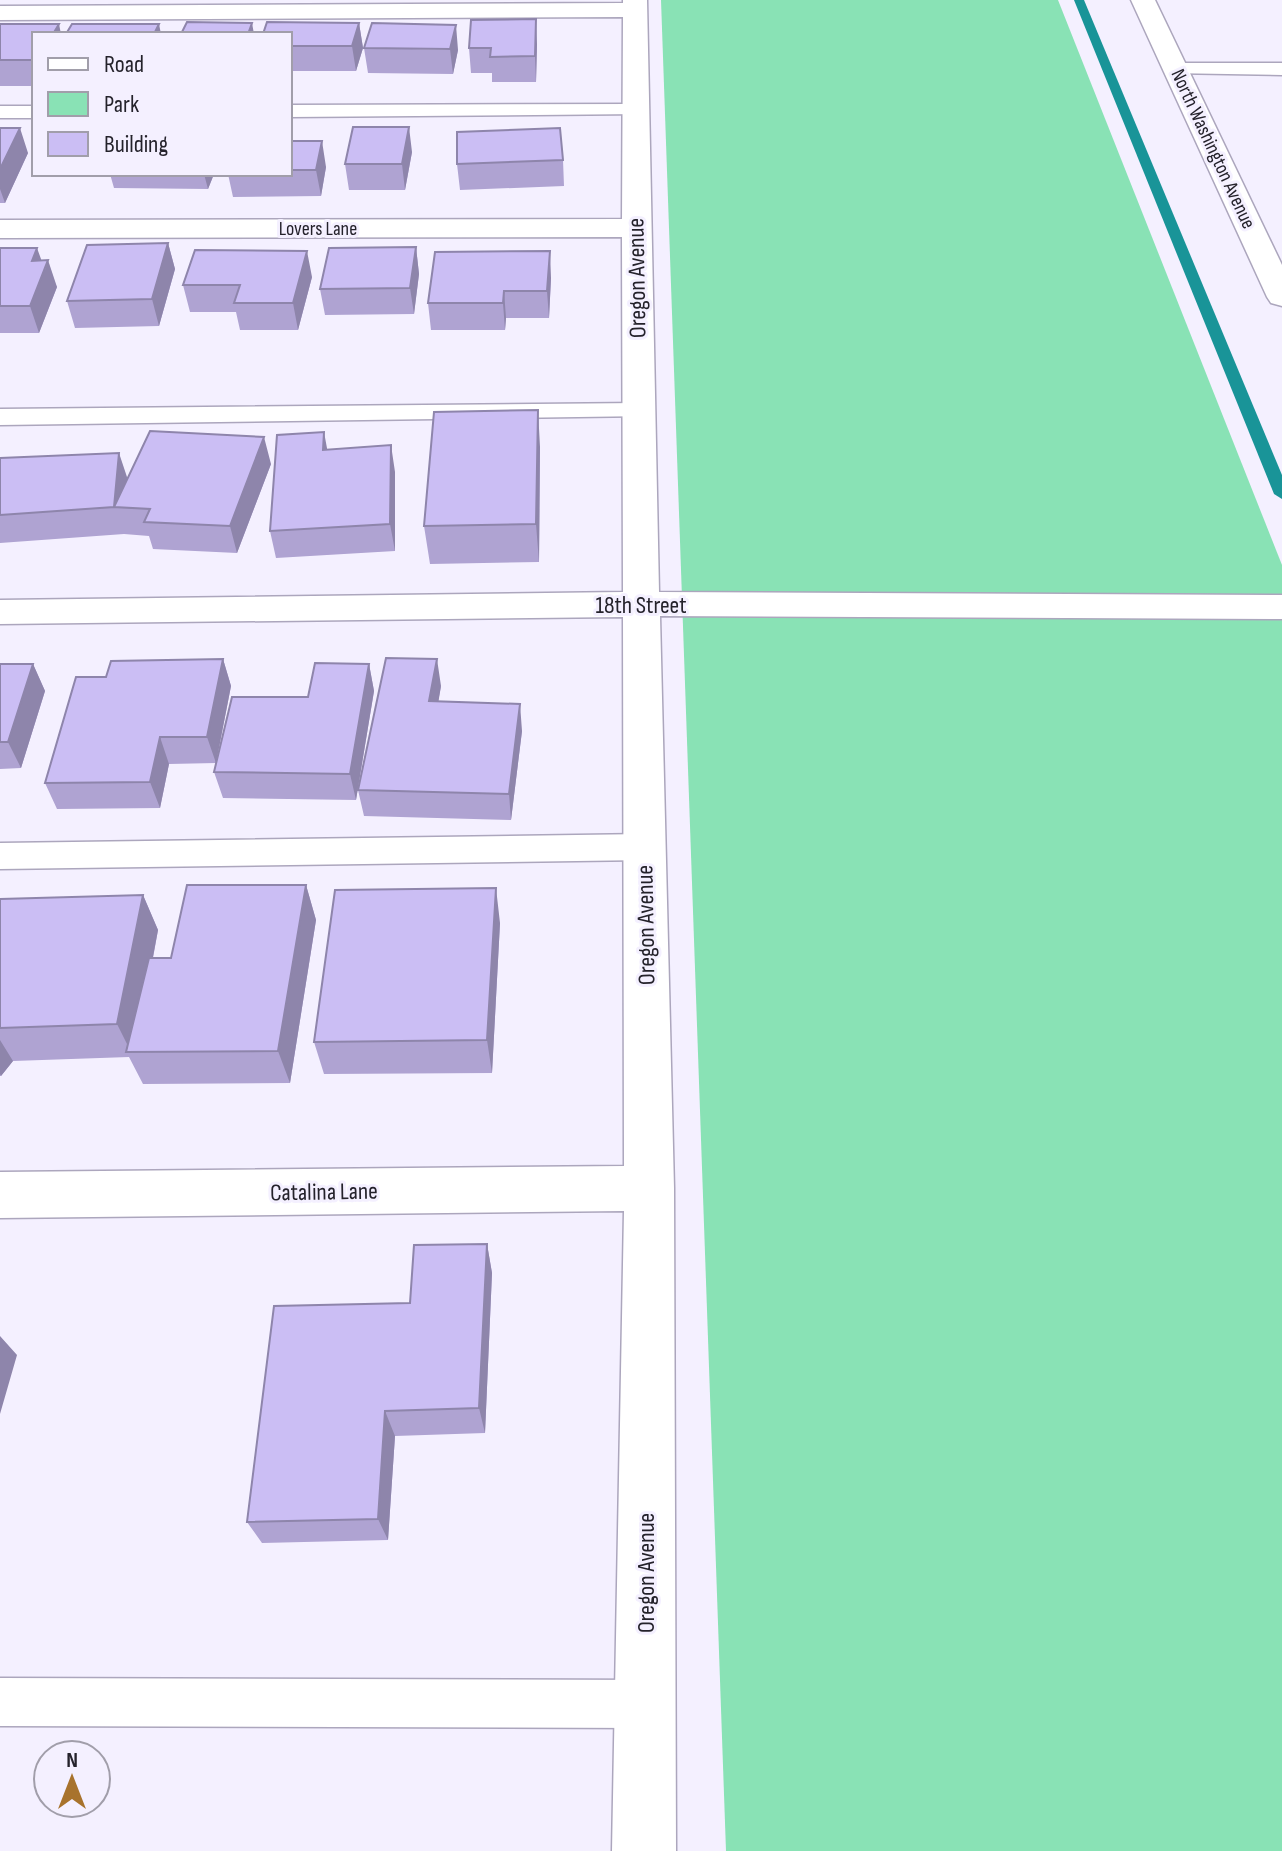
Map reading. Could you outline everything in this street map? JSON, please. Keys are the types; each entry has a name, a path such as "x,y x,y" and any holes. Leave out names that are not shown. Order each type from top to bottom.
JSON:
{"street":[{"name":"North Washington Avenue","path":"1143,0 1282,297"},
{"path":"0,13 635,5"},
{"name":"Oregon Avenue","path":"635,5 649,1188 644,1851"},
{"name":"Lovers Lane","path":"0,229 636,228"},
{"name":"18th Street","path":"0,612 643,604 1282,607"},
{"name":"Catalina Lane","path":"0,1195 649,1188"}],"lane":[{"path":"1175,69 1282,69"},
{"path":"292,111 636,110"},
{"path":"0,112 32,112"},
{"path":"0,417 639,411"},
{"path":"0,856 645,847"},
{"path":"0,1702 646,1704"}],"green space":[{"path":"661,0 1058,0 1282,565 1282,1851 726,1851"}],"building":[{"path":"536,19 535,56 490,57 491,48 469,48 471,20"},
{"path":"187,22 252,23 249,32 182,32"},
{"path":"267,22 359,23 352,46 292,46 292,32 264,32"},
{"path":"372,23 456,25 450,49 364,48"},
{"path":"0,24 59,24 54,32 32,32 32,60 0,60"},
{"path":"72,24 159,24 155,32 67,32"},
{"path":"353,127 409,127 402,164 345,164"},
{"path":"0,128 20,128 0,169"},
{"path":"560,128 563,160 457,164 457,132"},
{"path":"292,141 322,141 316,170 292,170"},
{"path":"168,243 152,299 67,301 87,245"},
{"path":"416,247 410,288 320,289 329,248"},
{"path":"0,248 37,248 32,261 48,260 30,306 0,306"},
{"path":"195,250 307,251 293,303 234,303 240,285 183,285"},
{"path":"550,251 547,291 504,291 503,303 428,303 435,252"},
{"path":"538,410 536,524 424,526 434,412"},
{"path":"150,431 264,437 230,526 144,522 150,509 114,507"},
{"path":"324,432 323,450 391,445 390,524 270,531 277,435"},
{"path":"119,453 114,507 0,515 0,458"},
{"path":"386,658 437,659 429,701 520,704 509,794 358,790"},
{"path":"223,659 207,737 160,737 150,782 45,783 76,677 106,677 111,661"},
{"path":"315,663 369,664 350,774 214,772 232,697 308,697"},
{"path":"0,664 33,664 8,742 0,742"},
{"path":"187,885 306,885 278,1051 126,1052 149,958 171,958"},
{"path":"496,888 487,1040 314,1042 335,890"},
{"path":"143,895 117,1024 0,1028 0,899"},
{"path":"487,1244 479,1408 385,1411 378,1519 247,1522 274,1306 410,1303 414,1245"}],"waterway":[{"path":"1079,0 1282,494"}]}
